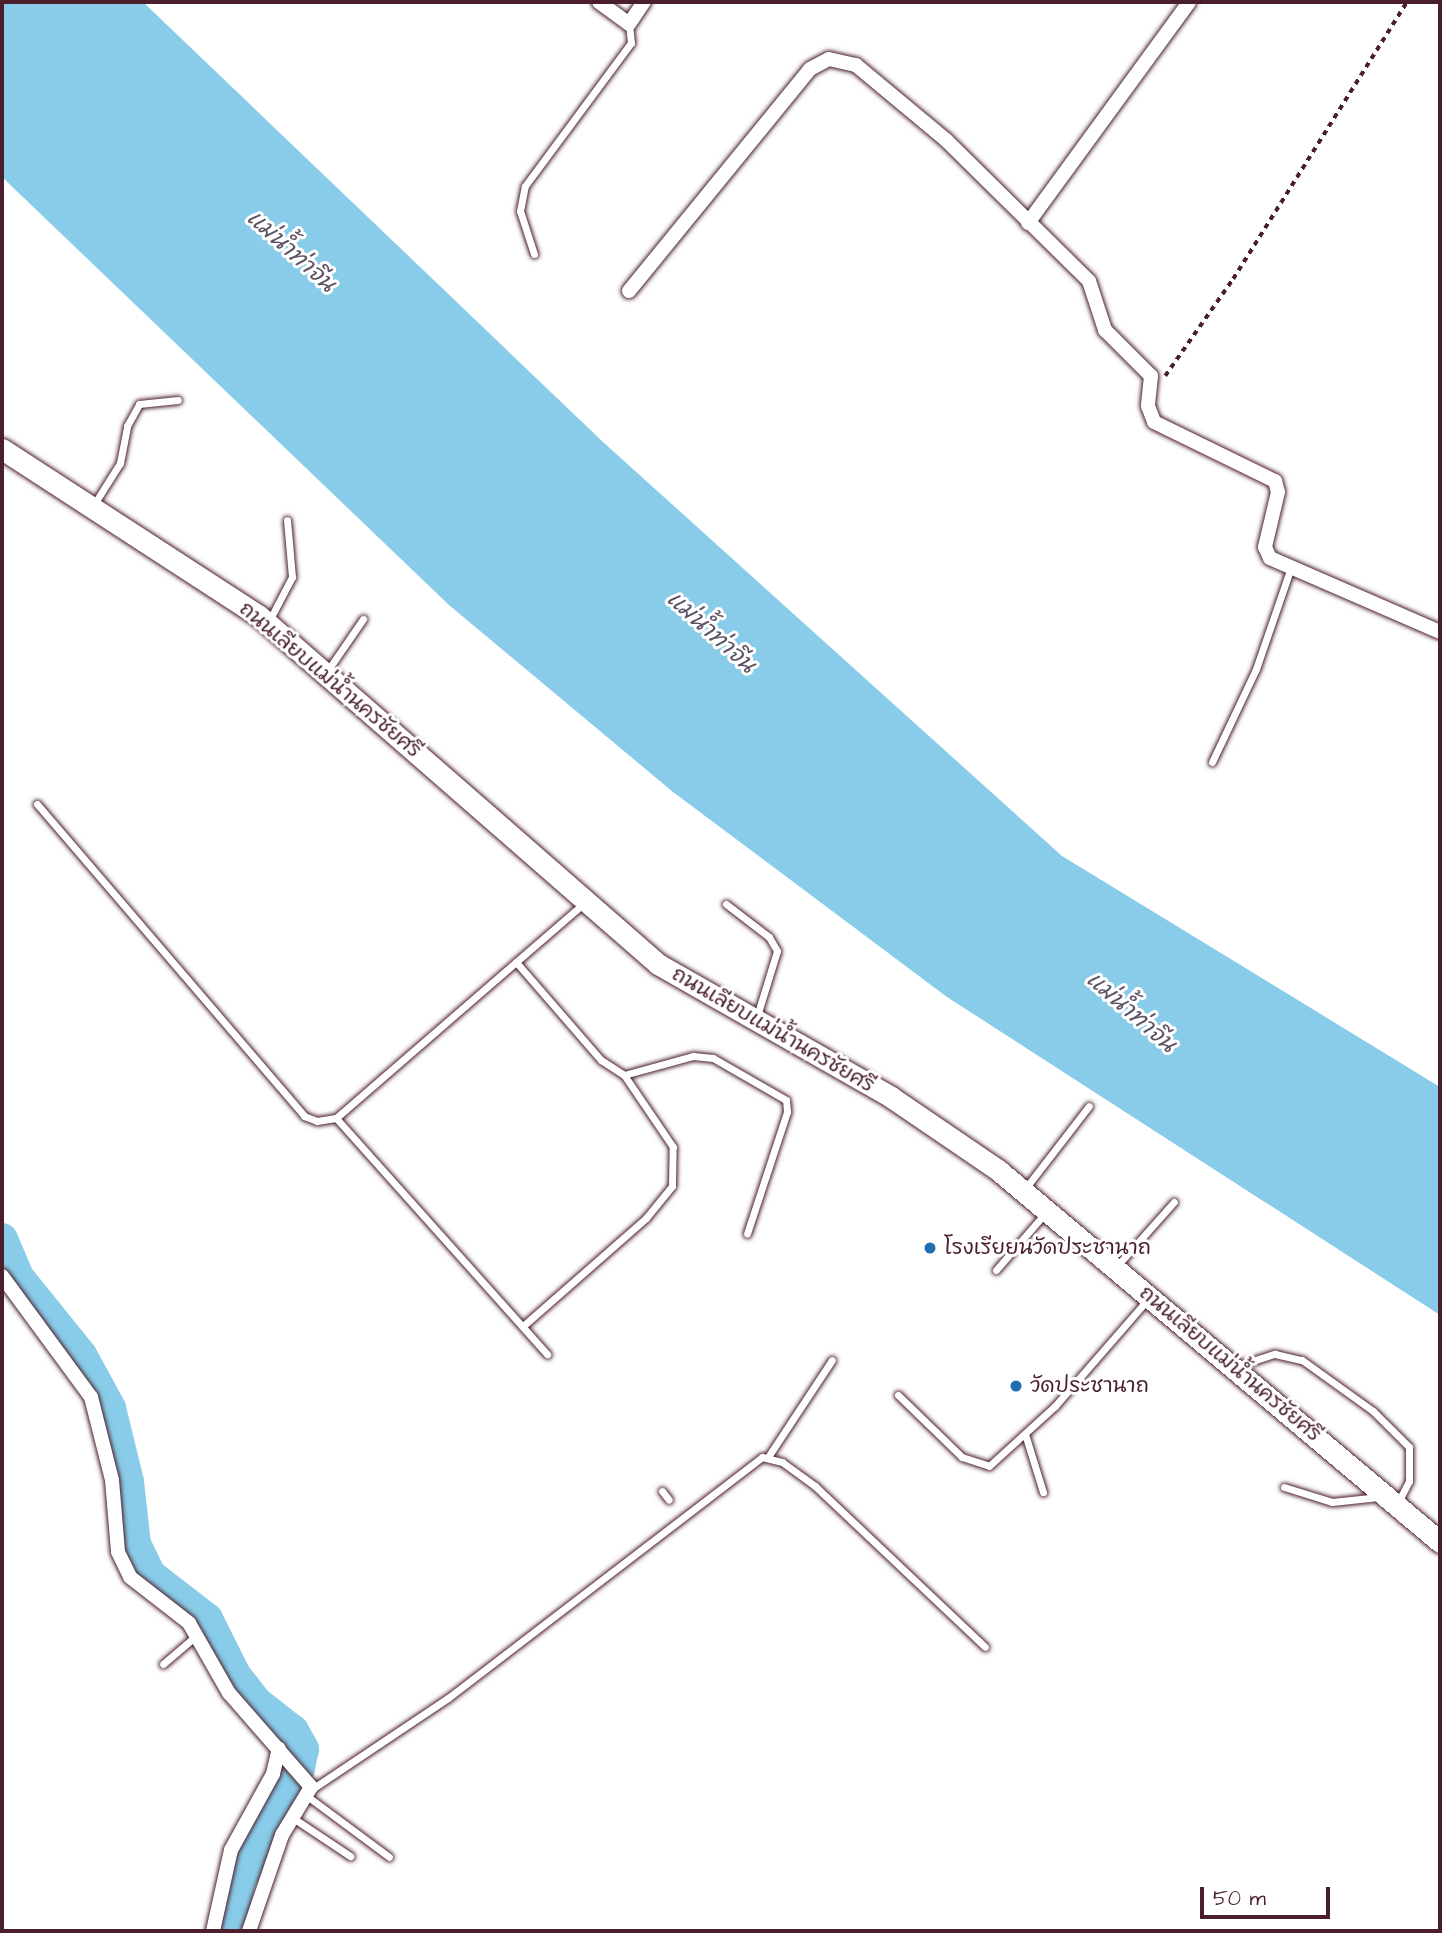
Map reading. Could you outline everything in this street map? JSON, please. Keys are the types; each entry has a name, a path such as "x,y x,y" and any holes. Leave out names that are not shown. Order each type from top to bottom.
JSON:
{"main road":[{"name":"ถนนเลียบแม่น้ำนครชัยศรี","path":"2,449 268,622 584,903 658,964 755,1023 891,1097 1024,1191 1440,1542"}],"street":[{"path":"599,2 629,24 644,2"},
{"path":"1028,223 1189,2"},
{"path":"629,291 803,77 829,59 870,75 946,140 1089,281 1105,330 1151,376 1150,414 1165,429 1275,481 1278,492 1265,547 1270,558 1428,627"},
{"path":"2,1276 91,1397 104,1437 123,1564 139,1586 176,1610 197,1635 229,1693 282,1752 308,1789 282,1835 249,1931"},
{"path":"213,1931 231,1850 282,1752"}],"lane":[{"path":"534,254 520,211 524,186 631,43 629,24"},
{"path":"91,509 120,464 127,426 139,404 178,400"},
{"path":"268,622 292,577 287,520"},
{"path":"1212,762 1256,669 1290,569"},
{"path":"327,672 363,619"},
{"path":"37,804 304,1116 336,1118 547,1354"},
{"path":"336,1118 584,903"},
{"path":"726,904 769,937 777,951 755,1023"},
{"path":"516,962 601,1060 624,1075 673,1147 672,1186 646,1218 523,1326"},
{"path":"624,1075 693,1056 713,1058 786,1100 787,1112 747,1234"},
{"path":"1024,1191 1089,1106"},
{"path":"1115,1268 1174,1202"},
{"path":"996,1270 1047,1211"},
{"path":"898,1395 972,1461 989,1466 1055,1406 1150,1297"},
{"path":"1233,1367 1275,1354 1302,1360 1373,1411 1409,1447 1412,1460 1392,1500 1332,1502 1284,1487"},
{"path":"389,1857 308,1789 448,1698 743,1466 768,1457 832,1360"},
{"path":"1024,1434 1043,1492"},
{"path":"768,1457 815,1486 985,1647"},
{"path":"662,1491 669,1500"},
{"path":"163,1664 197,1635"},
{"path":"293,1818 350,1856"}],"path":[{"path":"1150,399 1233,279 1407,2"}],"water":[{"name":"แม่น้ำท่าจีน","path":"2,2 143,2 603,442 1062,856 1440,1087 1440,1315 947,997 673,792 449,605 2,177"}],"waterway":[{"path":"2,1239 18,1277 81,1355 110,1408 128,1482 135,1544 150,1575 207,1619 235,1675 257,1703 293,1731 303,1749 299,1768 240,1881 228,1931"}],"place":[{"name":"โรงเรียยนวัดประชานาถ","path":"930,1248"},
{"name":"วัดประชานาถ","path":"1016,1386"}]}
